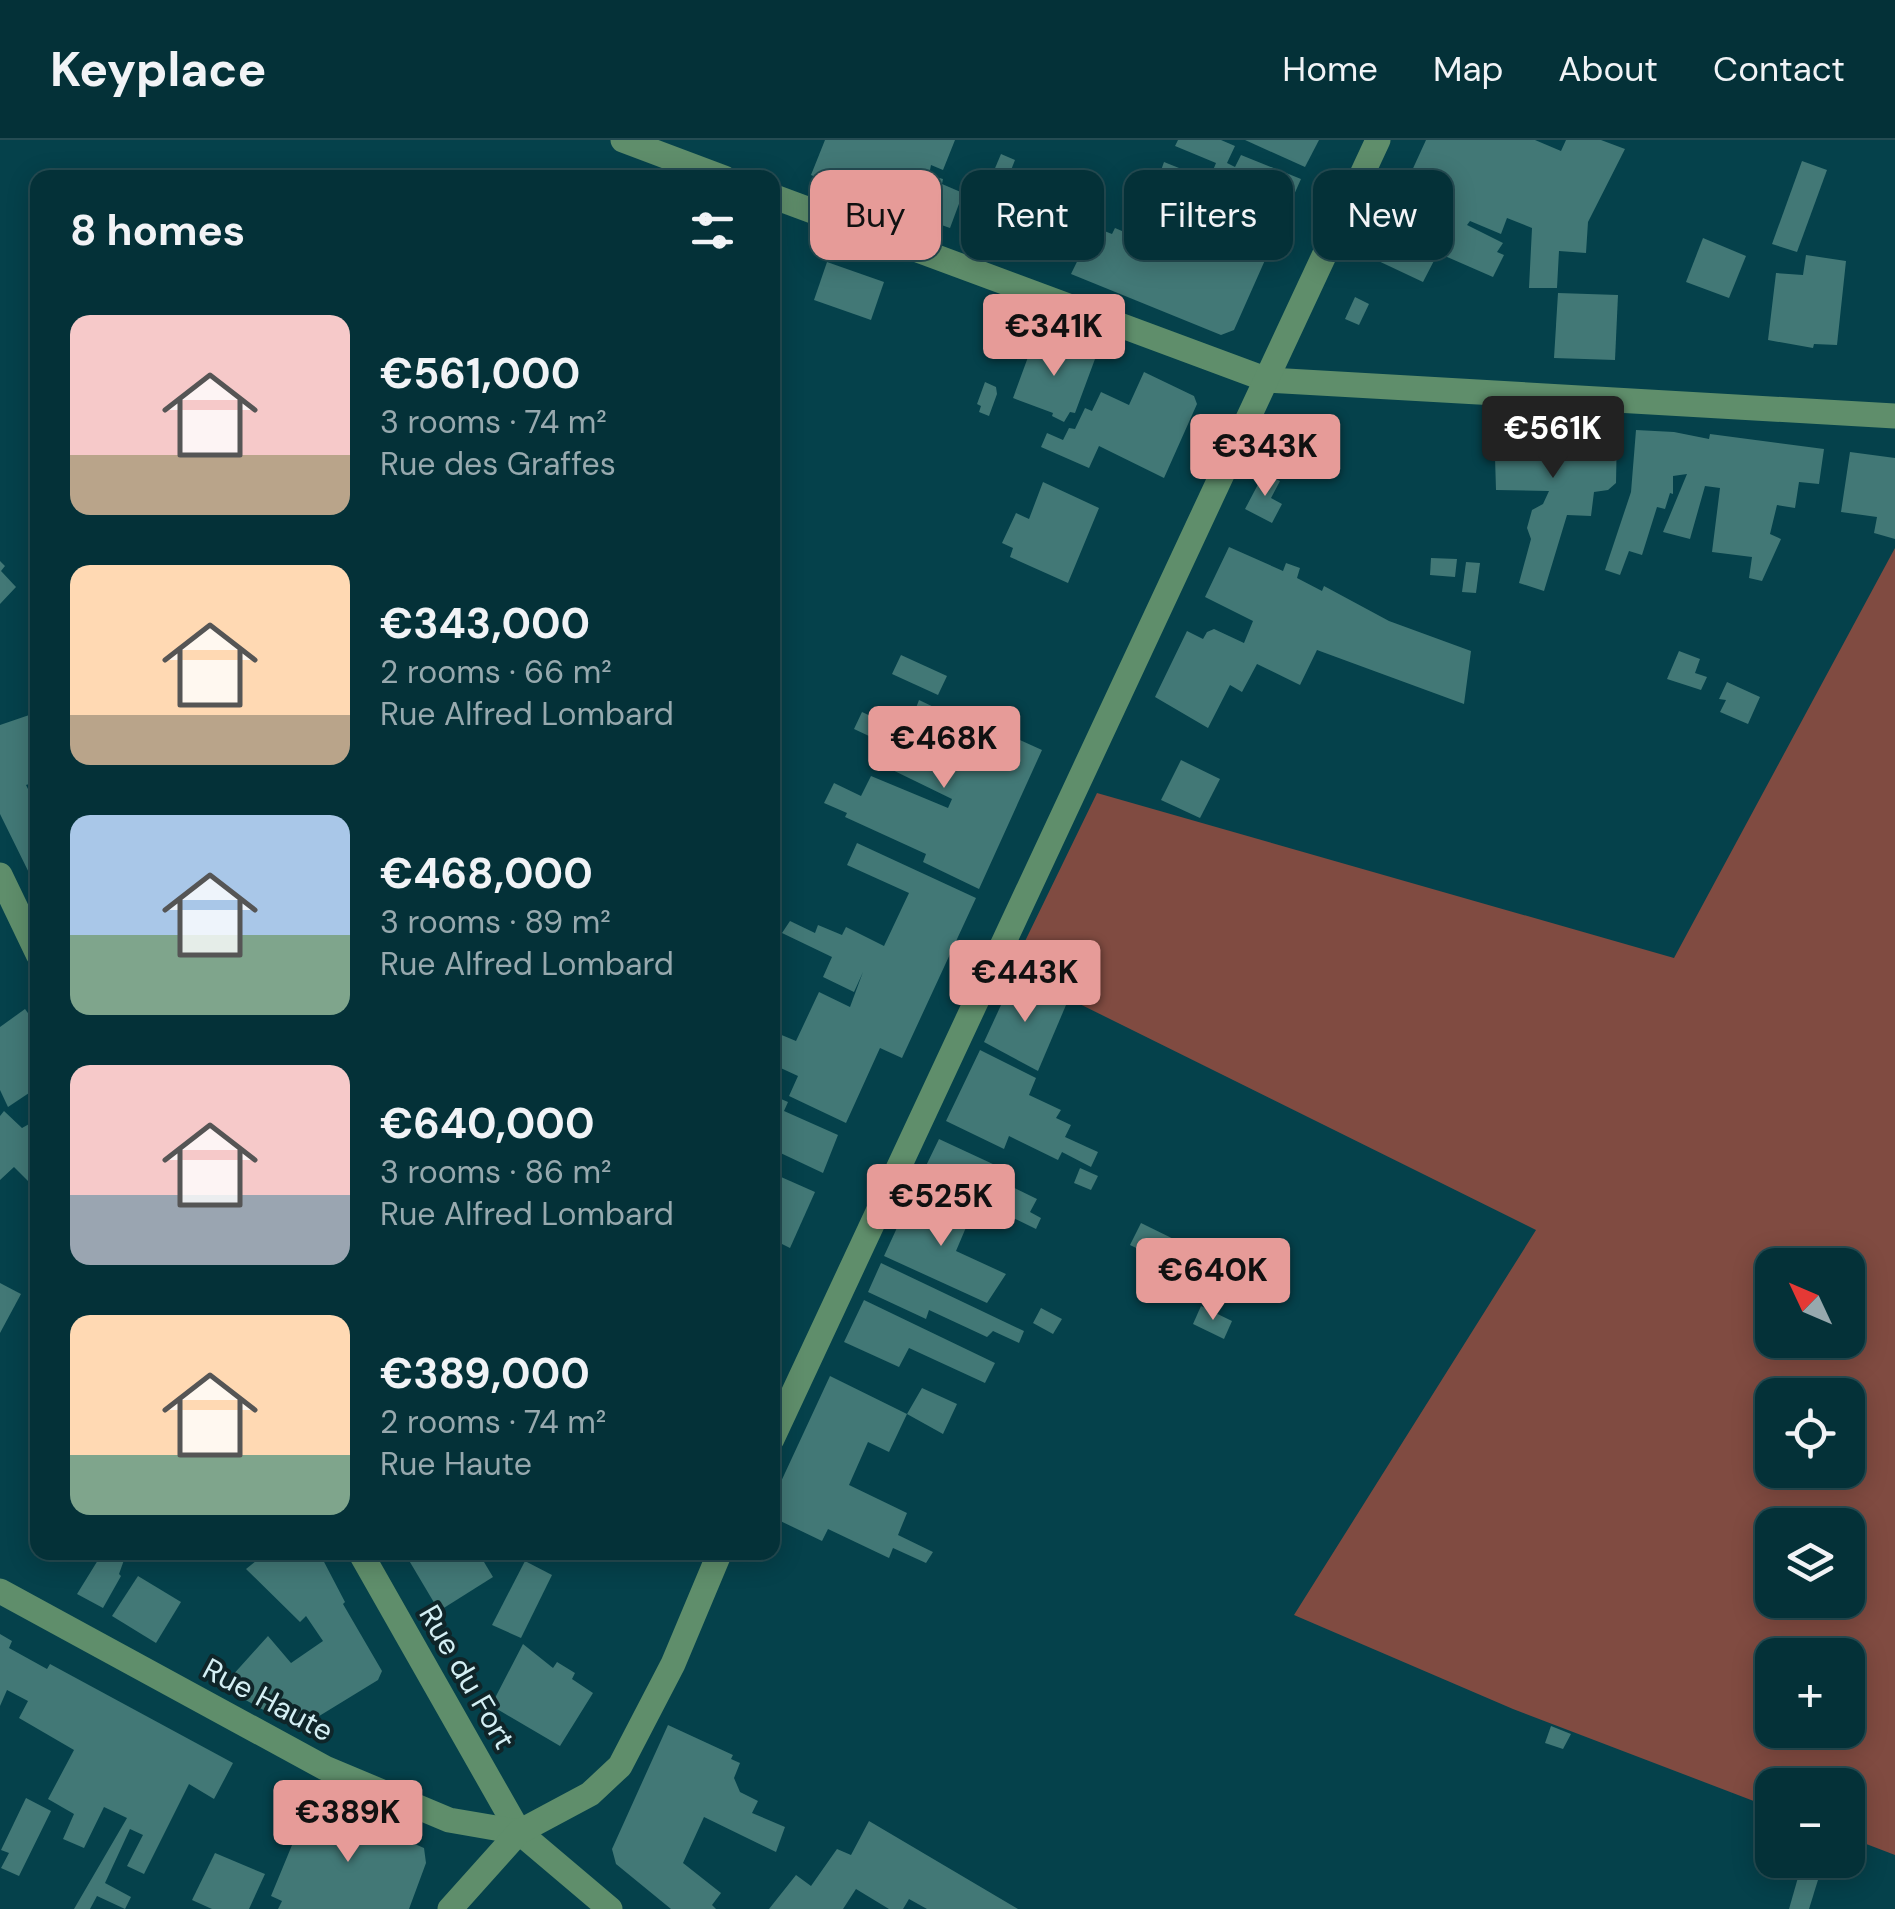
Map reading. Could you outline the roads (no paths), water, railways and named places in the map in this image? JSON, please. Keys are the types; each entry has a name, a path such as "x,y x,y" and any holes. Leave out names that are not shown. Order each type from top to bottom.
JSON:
{"street":[{"path":"623,140 703,170"},
{"path":"780,1422 1378,140"},
{"path":"780,199 1268,380 1895,416"},
{"path":"0,875 30,937"},
{"name":"Rue du Fort","path":"365,1560 519,1832"},
{"path":"450,1909 519,1832 590,1794 620,1766 673,1664 717,1560"},
{"name":"Rue Haute","path":"0,1591 325,1768 449,1820 519,1832"},
{"path":"519,1832 610,1909"}]}
